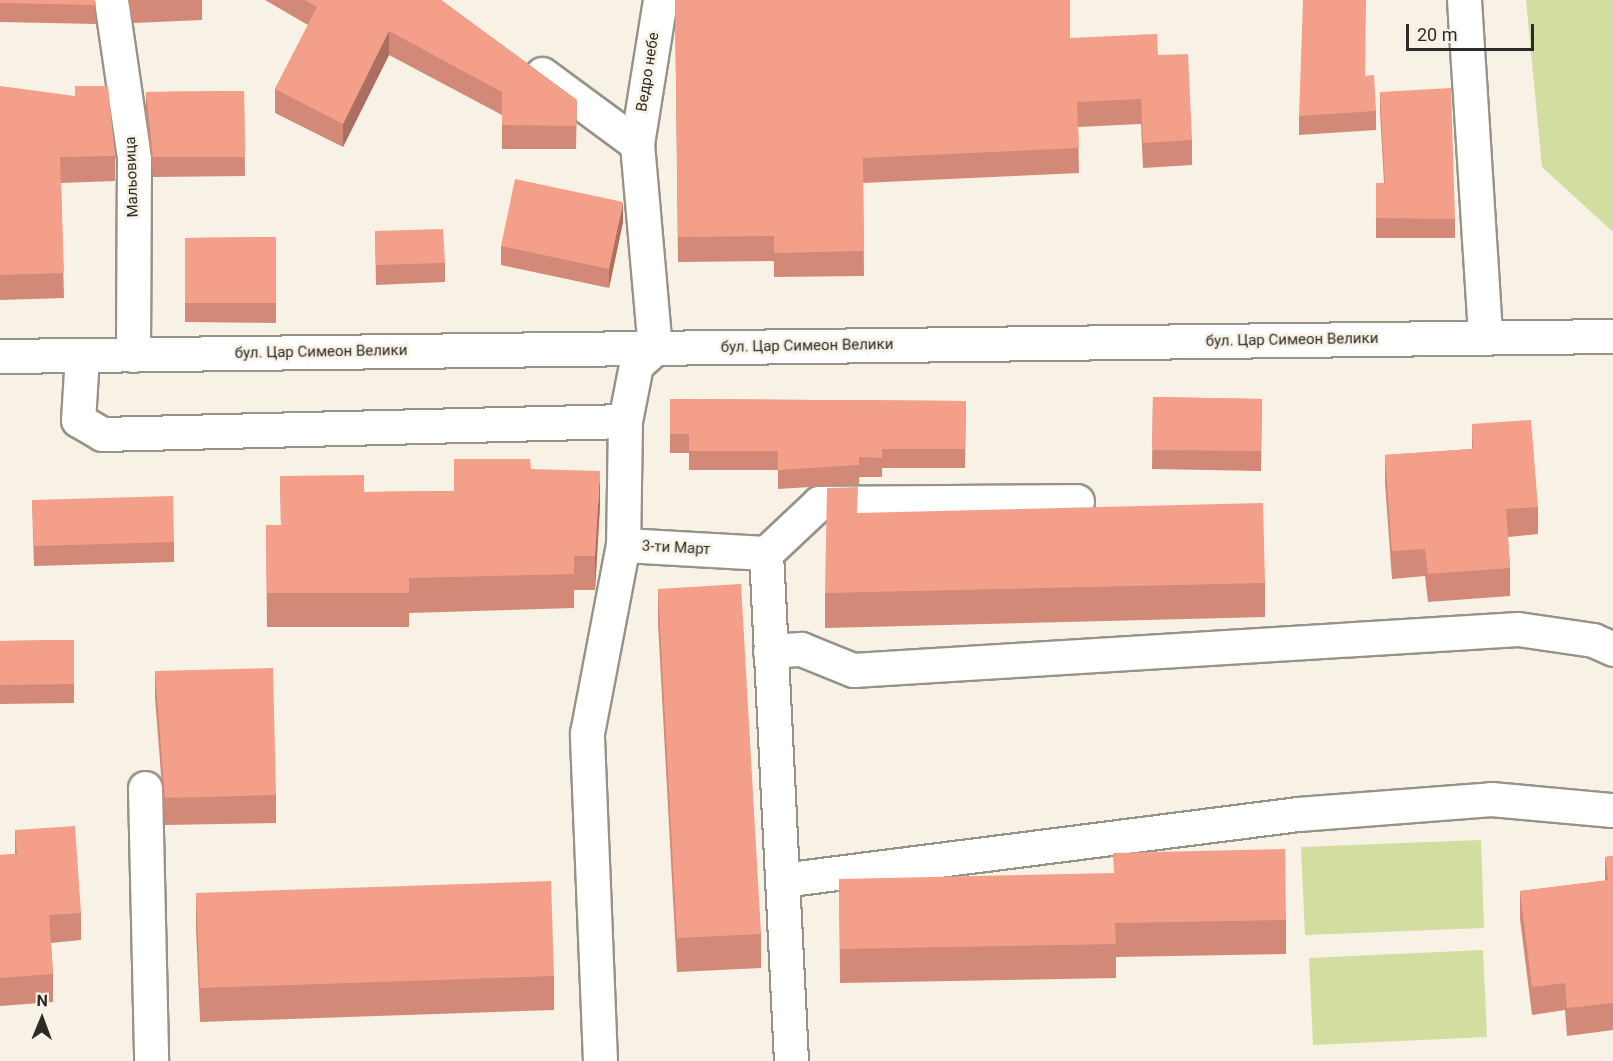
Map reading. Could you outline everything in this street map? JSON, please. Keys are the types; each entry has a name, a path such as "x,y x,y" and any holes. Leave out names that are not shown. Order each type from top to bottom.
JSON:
{"street":[{"name":"Мальовица","path":"111,0 134,158 134,355"},
{"name":"Ведро небе","path":"637,144 660,0"},
{"path":"1464,0 1485,337"},
{"path":"516,55 637,144 655,348"},
{"name":"бул. Цар Симеон Велики","path":"0,356 1613,336"},
{"name":"3-ти Март","path":"655,348 636,365 625,421 623,545 766,553"},
{"path":"82,355 78,420 102,434 625,421"},
{"path":"791,1061 766,553 819,503 1077,501"},
{"path":"600,1061 587,733 623,545"},
{"path":"770,651 801,649 853,670 1518,629 1593,640 1613,649"},
{"path":"145,788 151,1061"},
{"path":"782,880 1298,814 1491,799 1613,810"}],"green space":[{"path":"1526,0 1613,0 1613,232 1542,167"},
{"path":"1481,840 1484,928 1305,935 1301,847"},
{"path":"1483,950 1487,1037 1313,1045 1309,958"}],"building":[{"path":"0,0 95,0 96,5 0,3"},
{"path":"305,0 441,0 577,100 576,126 502,125 502,92 389,31 343,124 275,89 317,7"},
{"path":"675,0 1070,0 1070,38 1157,34 1158,55 1188,54 1192,140 1143,143 1141,99 1077,102 1079,148 863,158 864,251 774,253 774,236 678,237"},
{"path":"1303,0 1366,0 1365,76 1374,75 1376,111 1299,116"},
{"path":"0,86 75,96 75,86 108,86 115,156 60,157 64,273 0,275"},
{"path":"1451,88 1455,219 1376,218 1376,183 1385,183 1380,92"},
{"path":"244,91 245,157 153,157 146,92"},
{"path":"515,179 623,202 609,269 501,246"},
{"path":"443,229 445,263 376,265 375,231"},
{"path":"276,237 276,303 185,303 185,238"},
{"path":"1153,397 1262,399 1261,451 1152,450"},
{"path":"670,399 966,401 965,449 882,449 882,458 859,457 859,465 778,470 778,451 689,451 689,434 670,434"},
{"path":"1531,420 1538,507 1506,509 1510,568 1428,574 1425,549 1392,551 1385,455 1473,449 1472,424"},
{"path":"454,459 530,459 531,469 600,471 595,556 574,556 574,574 409,578 409,593 267,593 266,525 281,525 280,476 364,475 364,492 454,491"},
{"path":"858,487 857,513 1263,503 1265,583 825,593 827,488"},
{"path":"173,496 174,542 34,546 32,500"},
{"path":"741,584 761,934 677,938 658,589"},
{"path":"74,640 74,684 0,685 0,641"},
{"path":"273,668 276,795 165,798 155,671"},
{"path":"75,826 81,913 49,915 53,974 0,978 0,855 17,854 15,830"},
{"path":"1285,849 1286,920 1115,923 1116,944 840,949 839,879 1114,873 1113,853"},
{"path":"1613,856 1613,1003 1567,1008 1565,983 1532,987 1520,891 1608,880 1605,857"},
{"path":"551,881 554,976 200,988 196,893"}]}
